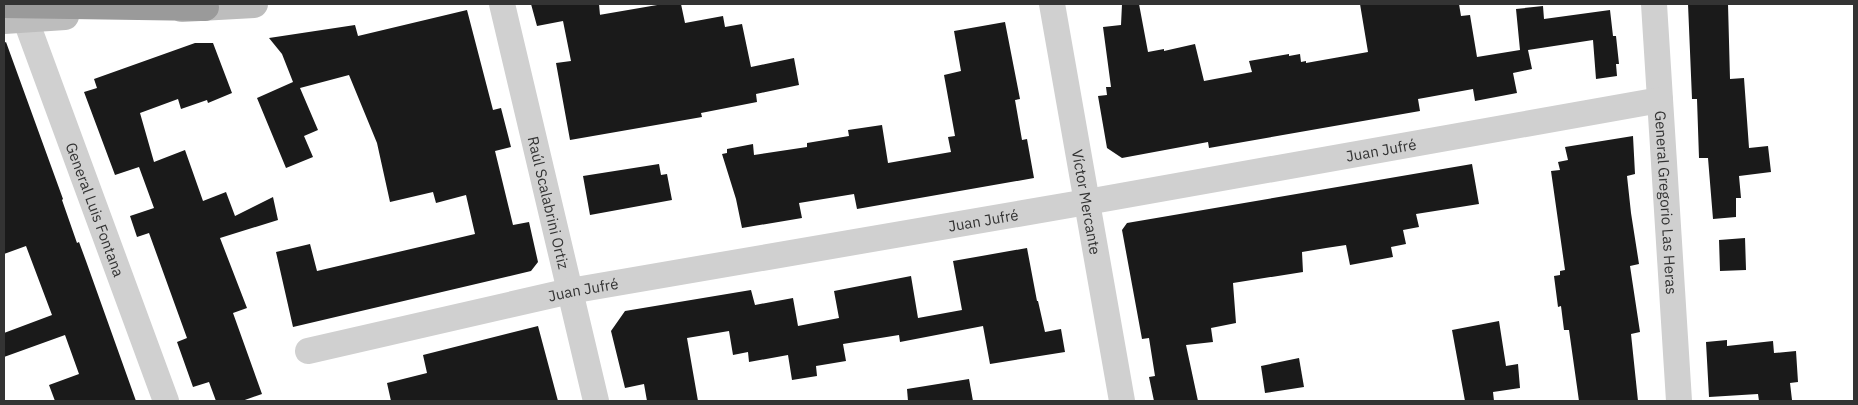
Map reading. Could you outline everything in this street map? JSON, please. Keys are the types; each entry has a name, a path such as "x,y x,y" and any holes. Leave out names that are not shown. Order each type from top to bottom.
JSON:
{"highway":[{"path":"11,14 205,7"}],"street":[{"path":"205,7 254,4"},
{"name":"Raúl Scalabrini Ortiz","path":"502,4 596,401"},
{"name":"Víctor Mercante","path":"1052,4 1122,401"},
{"name":"General Gregorio Las Heras","path":"1654,4 1679,401"},
{"name":"General Luis Fontana","path":"11,14 166,401"},
{"name":"Juan Jufré","path":"308,351 570,291 1087,202 1660,100"}],"building":[{"path":"531,4 599,4 600,15 663,4 681,4 685,23 723,16 725,27 742,24 751,67 794,58 799,85 756,94 757,102 701,113 702,117 570,140 556,63 571,61 563,21 537,26"},
{"path":"1122,4 1139,4 1148,52 1164,49 1164,51 1195,44 1204,81 1252,72 1249,61 1300,54 1301,62 1306,61 1306,63 1368,52 1360,4 1459,4 1461,16 1470,15 1477,57 1520,50 1516,9 1543,6 1544,19 1610,10 1613,36 1616,36 1619,64 1616,64 1617,76 1596,79 1593,40 1528,50 1532,69 1513,73 1517,93 1475,101 1473,89 1418,99 1420,111 1209,148 1208,142 1122,158 1107,148 1098,96 1107,95 1106,87 1111,87 1103,27 1121,25"},
{"path":"1688,4 1728,4 1730,79 1744,78 1749,148 1768,146 1771,172 1739,176 1741,198 1736,198 1736,217 1713,219 1708,158 1699,158 1697,99 1692,99"},
{"path":"467,10 493,110 501,108 511,147 495,151 513,225 529,222 538,262 531,271 293,327 276,252 310,244 317,271 475,234 466,195 436,203 433,192 390,202 377,143 349,75 300,88 318,130 304,136 313,157 286,168 257,98 293,82 282,54 269,38 355,25 358,36"},
{"path":"1005,22 1020,99 1015,100 1022,140 1027,139 1034,178 857,209 854,194 799,203 802,218 742,228 736,199 722,154 727,153 727,149 753,144 754,155 807,147 807,143 849,136 848,130 882,125 888,163 951,152 948,137 955,136 944,75 961,71 954,31"},
{"path":"6,42 77,243 79,242 136,401 55,401 49,385 79,374 65,335 4,357 4,333 52,315 26,246 4,254 4,43"},
{"path":"195,43 213,43 232,93 208,103 207,100 181,109 178,99 140,113 154,162 185,150 203,201 226,192 235,216 273,197 278,220 220,238 247,308 233,313 262,394 242,401 216,401 209,382 193,387 177,342 187,338 149,233 137,237 130,216 154,208 139,167 115,175 84,92 97,88 94,79"},
{"path":"1633,136 1635,174 1627,176 1639,264 1630,266 1640,332 1631,334 1638,401 1579,401 1569,330 1564,330 1561,306 1558,307 1554,276 1560,275 1560,271 1565,270 1551,171 1560,170 1558,162 1568,160 1565,147"},
{"path":"659,164 661,175 667,174 672,200 590,215 583,176"},
{"path":"1472,164 1479,204 1416,214 1419,227 1403,230 1406,244 1391,247 1393,257 1350,265 1346,245 1326,248 1302,252 1303,272 1233,283 1236,323 1211,328 1213,342 1186,345 1198,401 1154,401 1149,377 1155,376 1149,338 1142,339 1122,230 1127,223"},
{"path":"1745,238 1746,270 1720,271 1719,240"},
{"path":"1027,248 1045,332 1061,329 1065,352 990,364 983,326 900,342 899,335 843,344 846,361 816,366 817,376 792,380 788,355 749,362 748,352 733,355 729,331 687,338 698,401 647,401 644,384 625,388 611,331 625,311 751,290 755,305 793,298 798,326 839,318 834,291 911,276 918,318 962,310 953,261"},
{"path":"1499,321 1506,366 1518,364 1520,388 1493,392 1494,401 1465,401 1452,330"},
{"path":"538,326 558,401 391,401 387,383 427,373 423,355"},
{"path":"1727,340 1727,346 1773,341 1774,353 1796,351 1798,382 1790,383 1792,400 1759,401 1758,394 1709,397 1706,342"},
{"path":"1299,358 1304,387 1265,393 1261,366"},
{"path":"969,379 973,401 908,401 907,389"}]}
